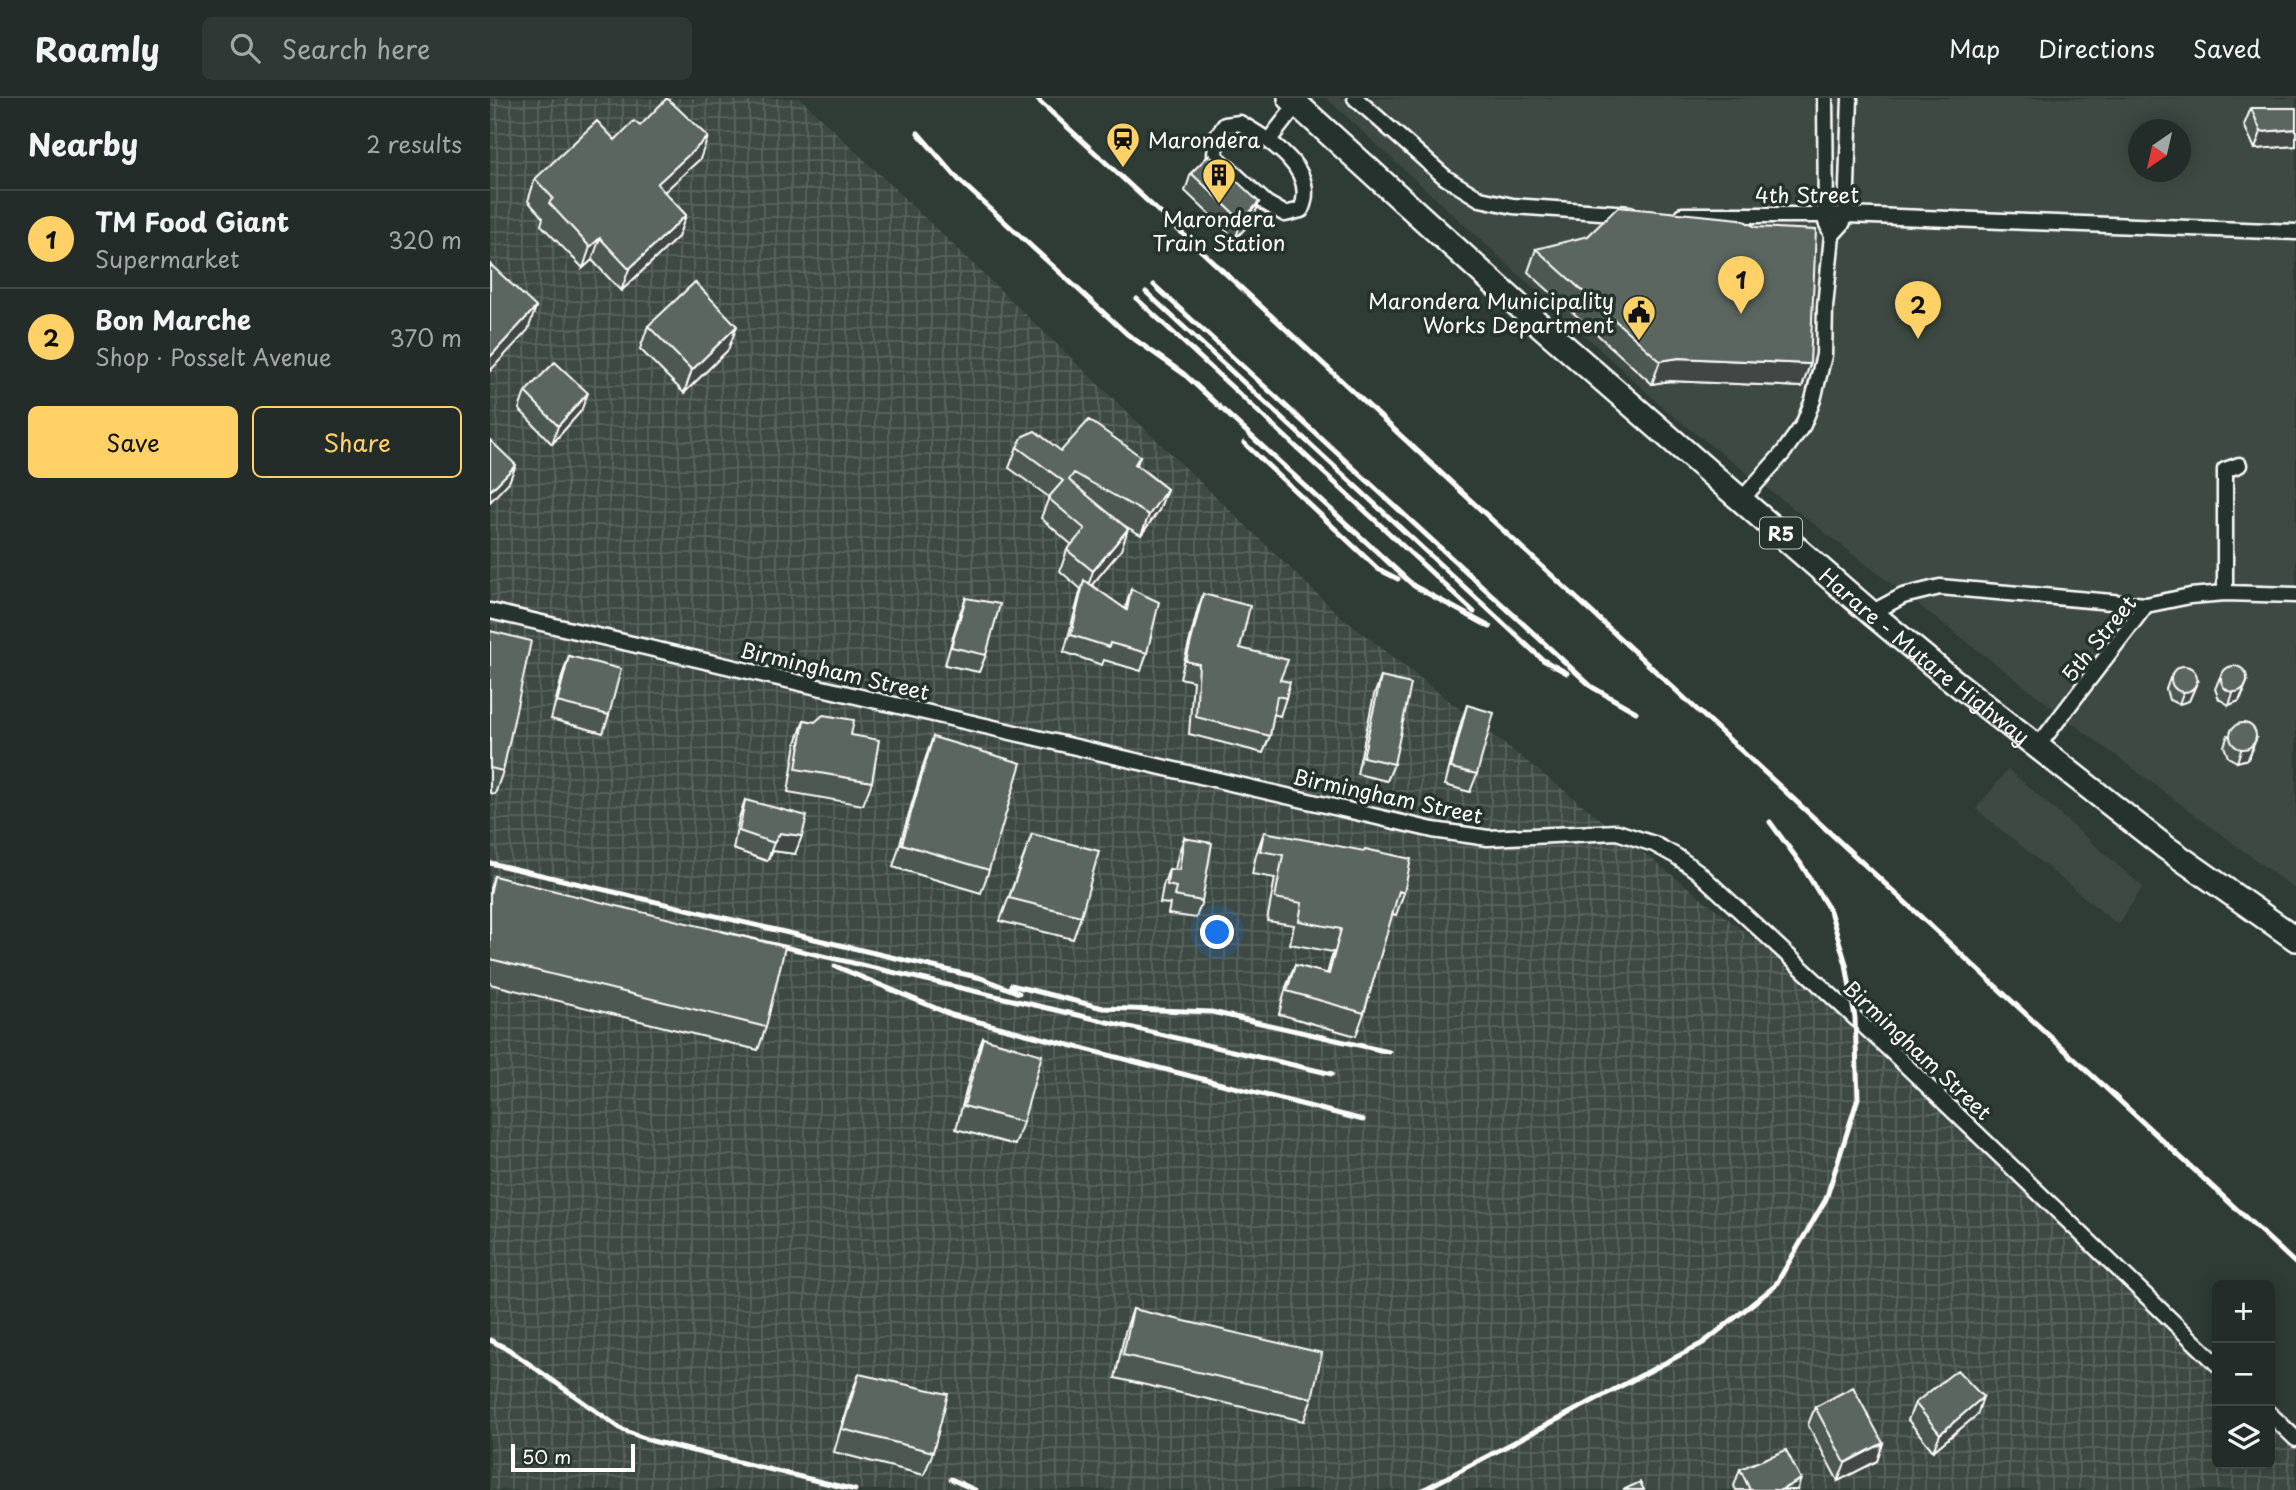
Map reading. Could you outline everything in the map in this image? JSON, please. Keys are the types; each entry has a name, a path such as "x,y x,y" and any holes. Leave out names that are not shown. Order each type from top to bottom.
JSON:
{"highway":[{"name":"Harare - Mutare Highway","path":"1296,100 1581,362 1871,613 2165,847 2296,939"}],"street":[{"path":"1355,98 1446,178 1480,199 1513,206 1638,215"},
{"path":"1742,499 1783,453 1802,425 1813,400 1824,355 1832,235 1826,222 1825,98"},
{"path":"1832,235 1846,215 1850,98"},
{"path":"1269,139 1296,100"},
{"path":"1240,123 1269,139 1304,180 1306,199 1301,210 1285,214 1266,203 1215,156 1216,138 1225,125 1240,123"},
{"name":"4th Street","path":"1665,215 1846,215 2296,232"},
{"path":"2225,593 2225,470 2239,465"},
{"path":"1871,613 1903,596 1940,587 2147,605"},
{"name":"5th Street","path":"2038,746 2147,605 2190,596 2225,593 2296,595"},
{"name":"Birmingham Street","path":"490,611 1433,830 1488,838 1617,832 1654,844 1697,871 1893,1053 2212,1359"},
{"path":"2275,1419 2296,1439"}],"shaded area":[{"path":"490,98 800,98 1337,613 1855,1018 2212,1347 2212,1469 2275,1469 2275,1406 2296,1425 2296,1490 490,1490"},
{"path":"1326,98 2296,98 2296,890 2092,738 1669,413"},
{"path":"2008,769 2143,887 2118,925 1976,809"}],"building":[{"path":"667,98 708,137 657,184 686,215 629,269 600,238 590,247 549,203 553,198 535,179 597,121 615,140 634,121 640,126"},
{"path":"2251,108 2296,108 2296,129 2261,132"},
{"path":"1209,155 1259,202 1242,221 1191,173"},
{"path":"1618,207 1740,219 1756,227 1816,230 1810,364 1679,358 1660,361 1536,249 1588,236"},
{"path":"490,264 536,307 490,357"},
{"path":"695,282 737,326 692,370 648,326"},
{"path":"555,362 588,393 558,426 525,392"},
{"path":"1089,420 1140,456 1135,464 1167,489 1149,515 1074,473 1069,480 1128,529 1093,571 1067,550 1085,529 1048,498 1063,481 1017,447 1023,436 1035,431 1061,451"},
{"path":"490,440 516,465 490,491"},
{"path":"1084,580 1127,610 1131,589 1159,602 1147,653 1110,643 1109,647 1071,635"},
{"path":"1203,594 1250,606 1240,648 1288,660 1280,680 1290,682 1286,698 1277,696 1270,736 1196,717 1199,664 1186,661"},
{"path":"966,598 1000,604 986,655 951,647"},
{"path":"490,631 531,641 503,771 490,768"},
{"path":"569,656 621,669 609,715 557,702"},
{"path":"2184,666 2194,669 2197,679 2194,689 2184,692 2174,689 2171,679 2174,669"},
{"path":"2234,666 2244,669 2247,679 2244,689 2234,692 2224,689 2221,679 2224,669"},
{"path":"1381,677 1411,684 1394,764 1363,757"},
{"path":"1467,705 1494,713 1477,774 1451,768"},
{"path":"823,715 854,720 851,735 879,740 872,782 796,769 804,720 815,722"},
{"path":"2243,723 2253,726 2256,736 2253,746 2243,749 2233,746 2230,736 2233,726"},
{"path":"933,737 1021,763 989,870 902,844"},
{"path":"745,800 807,816 802,836 780,833 774,843 739,831"},
{"path":"1264,832 1411,859 1404,893 1399,891 1364,1013 1287,991 1295,965 1329,974 1341,929 1299,921 1302,903 1275,898 1283,855 1260,851"},
{"path":"1032,834 1099,851 1081,916 1009,898"},
{"path":"1184,838 1212,843 1202,901 1174,896 1176,887 1167,885 1169,869 1179,870"},
{"path":"494,876 785,947 766,1027 490,959 490,894"},
{"path":"983,1038 1042,1055 1023,1122 964,1106"},
{"path":"1133,1309 1322,1353 1312,1398 1123,1355"},
{"path":"1957,1370 1983,1397 1940,1434 1915,1403"},
{"path":"859,1374 948,1394 933,1452 842,1429"},
{"path":"1853,1387 1883,1443 1845,1463 1815,1407"},
{"path":"1786,1450 1801,1479 1781,1490 1750,1490 1740,1469"},
{"path":"1640,1482 1644,1490 1623,1490"}],"railway":[{"path":"1036,98 2296,1264"},
{"path":"918,133 959,180 1127,334 1184,374 1414,586 1490,627"},
{"path":"1154,285 1592,687 1636,712"},
{"path":"1146,292 1543,660 1567,673"},
{"path":"1137,299 1474,612"},
{"path":"1244,443 1378,569 1398,579"},
{"path":"1423,1490 1703,1343 1775,1286 1826,1199 1858,1098 1855,1018 1846,964 1830,911 1801,864 1770,822"},
{"path":"490,863 981,978 1019,993"},
{"path":"715,931 1332,1074"},
{"path":"835,966 952,1015 1363,1120"},
{"path":"1011,985 1103,1008 1212,1012 1389,1052"},
{"path":"490,1340 508,1349 623,1430 652,1441 855,1490"},
{"path":"951,1479 975,1490"}],"place":[{"name":"Marondera","path":"1123,169"},
{"name":"Marondera Train Station","path":"1219,205"},
{"name":"TM Food Giant","path":"1741,314"},
{"name":"Bon Marche","path":"1918,339"},
{"name":"Marondera Municipality Works Department","path":"1639,342"}]}
